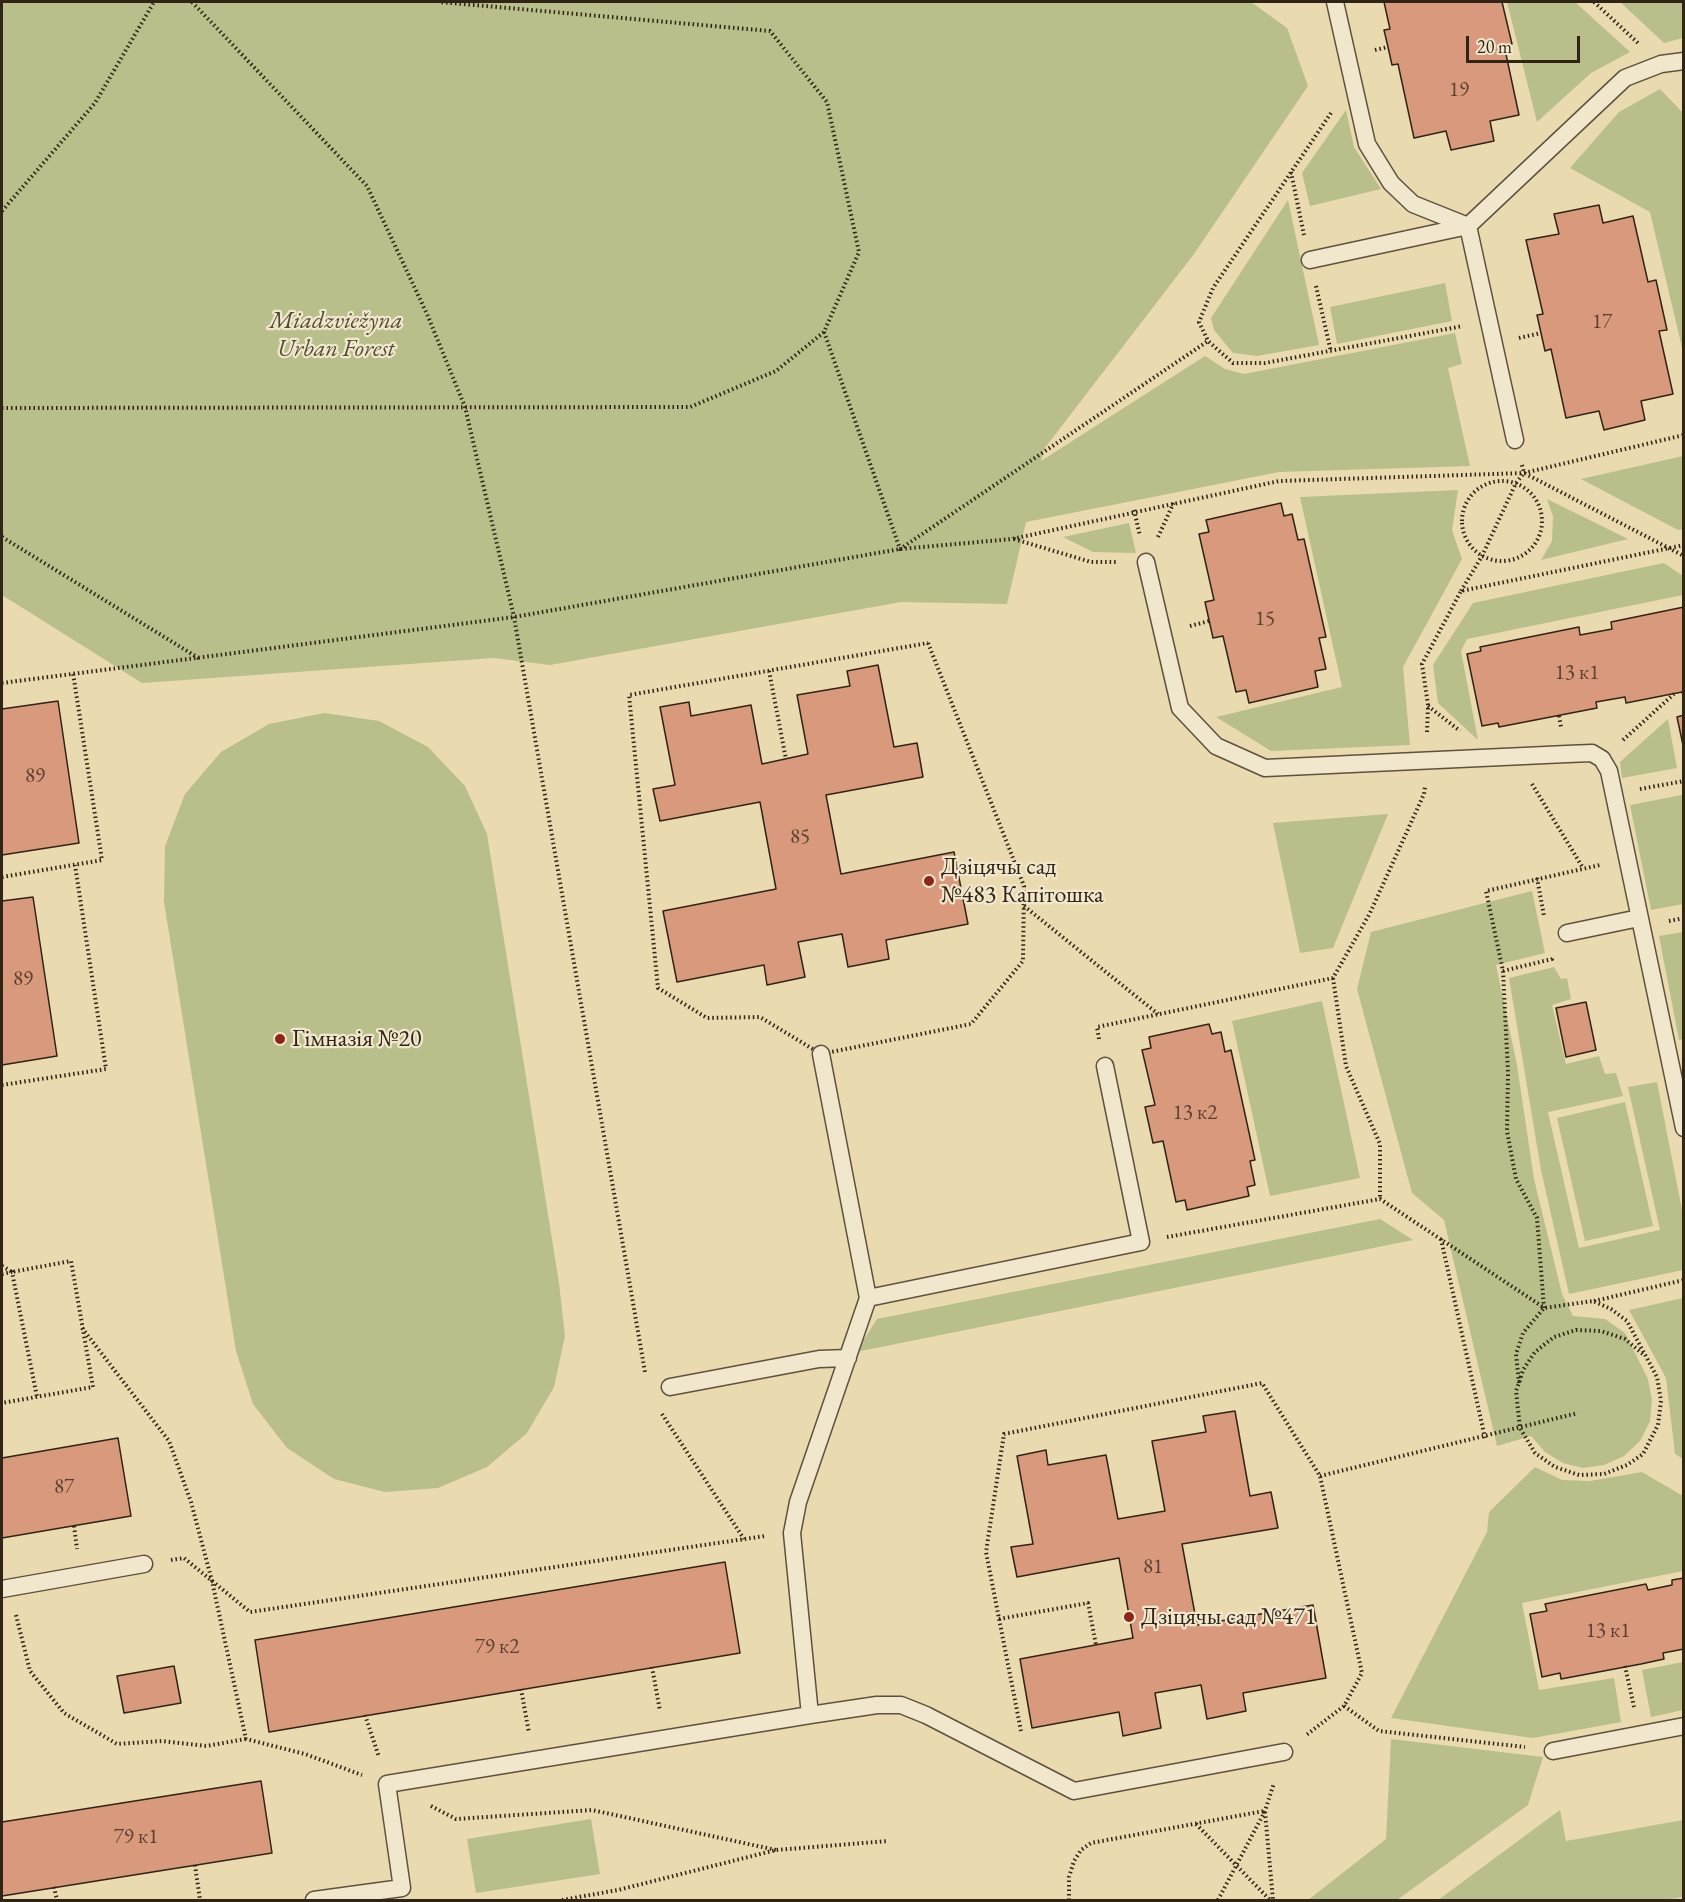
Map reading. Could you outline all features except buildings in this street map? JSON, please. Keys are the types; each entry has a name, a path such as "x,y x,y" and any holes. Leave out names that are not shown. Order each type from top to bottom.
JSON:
{"lane":[{"path":"1335,2 1367,144 1391,183 1413,204 1468,226"},
{"path":"1310,260 1468,226 1625,78 1661,64 1683,61"},
{"path":"1468,226 1515,440"},
{"path":"1146,562 1180,708 1216,746 1265,768 1592,753 1602,759 1609,771 1683,1128"},
{"path":"1567,933 1639,918"},
{"path":"810,1715 792,1533 798,1502 868,1298 821,1054"},
{"path":"868,1298 1141,1242 1105,1066"},
{"path":"670,1387 819,1359 848,1358"},
{"path":"6,1589 144,1564"},
{"path":"314,1900 402,1888 387,1784 867,1706 901,1705 926,1715 1074,1791 1284,1752"},
{"path":"1552,1751 1683,1726"}],"path":[{"path":"2,212 95,102 154,2"},
{"path":"192,2 367,186 427,314 465,407 514,617 647,1382"},
{"path":"2,408 690,407 776,371 824,332 858,252 827,102 770,31 440,2"},
{"path":"824,332 900,549"},
{"path":"900,549 1208,341"},
{"path":"2,683 514,617 900,549 1012,538 1134,510 1279,481 1524,472 1683,435"},
{"path":"1428,705 1422,663 1482,556 1516,483 1524,472"},
{"path":"1524,472 1683,556"},
{"path":"1490,482 1516,483 1537,499 1542,512 1543,525 1539,538 1532,549 1508,561 1482,556 1465,537 1463,517 1469,498 1490,482"},
{"path":"1146,562 1174,502"},
{"path":"1134,510 1146,562"},
{"path":"2,537 200,659"},
{"path":"1012,538 1091,562 1146,562"},
{"path":"1459,595 1461,591 1683,545"},
{"path":"927,643 1024,886 1023,961 971,1024 821,1054 760,1017 707,1018 658,988 629,695 769,670 927,643"},
{"path":"769,670 786,759"},
{"path":"2,877 102,860 74,673"},
{"path":"1602,759 1674,694"},
{"path":"1516,757 1583,868 1486,891 1503,971 1508,1071 1507,1131 1516,1179 1537,1218 1544,1308"},
{"path":"1613,794 1683,781"},
{"path":"1380,1199 1380,1144 1346,1066 1333,978 1370,913 1424,794"},
{"path":"2,1085 106,1070 75,865"},
{"path":"1024,906 1159,1015"},
{"path":"1105,1066 1096,1027 1333,978"},
{"path":"1141,1242 1380,1199 1544,1308"},
{"path":"1442,1239 1485,1438"},
{"path":"2,1274 71,1261 93,1387 2,1403"},
{"path":"2,1266 12,1272 37,1397"},
{"path":"1519,1383 1515,1354 1523,1333 1544,1308 1593,1301 1683,1280"},
{"path":"1593,1301 1611,1309 1627,1322 1657,1377 1661,1401 1658,1425 1643,1454 1627,1465 1604,1474 1587,1475 1555,1467 1535,1452 1520,1428 1516,1391 1523,1370 1535,1352 1554,1337 1576,1330 1601,1330 1625,1339 1644,1355"},
{"path":"82,1328 169,1441 191,1502 212,1581 246,1739"},
{"path":"1028,1767 986,1552 1004,1434 1262,1383 1320,1476 1362,1673 1344,1706 1284,1752"},
{"path":"655,1404 744,1539"},
{"path":"1320,1476 1485,1438 1578,1413"},
{"path":"144,1564 184,1558 250,1612 792,1533"},
{"path":"6,1589 30,1671 64,1713 117,1744 162,1741 206,1746 246,1739 305,1754 387,1784 456,1819 592,1810 776,1850"},
{"path":"999,1619 1088,1603 1096,1645"},
{"path":"1625,1666 1640,1734"},
{"path":"652,1667 665,1740"},
{"path":"521,1689 534,1761"},
{"path":"1344,1706 1379,1731 1552,1751"},
{"path":"365,1715 387,1784"},
{"path":"1069,1900 1069,1876 1074,1861 1081,1850 1091,1844 1265,1811"},
{"path":"1218,1900 1265,1811"},
{"path":"1265,1811 1271,1900"},
{"path":"1196,1824 1271,1900"},
{"path":"562,1900 618,1890 776,1850 888,1841"},
{"path":"195,1865 200,1900"},
{"path":"54,1887 57,1900"}],"green space":[{"name":"Miadzviežyna Urban Forest","path":"2,2 1251,2 1287,28 1308,86 1194,254 1044,449 1041,461 1205,356 1225,369 1244,374 1455,333 1462,364 1448,368 1470,466 1279,472 1026,522 1007,604 901,602 550,665 494,658 142,683 2,595"},
{"path":"1507,2 1575,2 1630,52 1591,73 1537,122"},
{"path":"1620,2 1683,2 1683,38 1664,43"},
{"path":"1660,89 1683,113 1683,352 1650,212 1570,168 1619,112"},
{"path":"1346,110 1354,147 1381,189 1310,206 1302,173"},
{"path":"1288,200 1319,345 1257,356 1233,353 1214,330 1211,318"},
{"path":"1445,283 1452,321 1337,344 1330,307"},
{"path":"1683,456 1683,529 1678,530 1581,479"},
{"path":"1458,490 1452,530 1462,559 1403,667 1410,745 1271,751 1216,717 1342,687 1300,497"},
{"path":"1547,499 1628,539 1541,560 1552,541 1553,516"},
{"path":"1129,523 1136,553 1093,552 1063,537"},
{"path":"1664,563 1683,576 1683,595 1467,639 1461,651 1478,740 1438,703 1433,665 1473,603"},
{"path":"324,713 379,721 428,747 465,786 487,834 559,1283 565,1336 554,1387 527,1433 487,1467 438,1488 385,1492 334,1479 287,1448 253,1404 236,1351 164,902 165,846 185,794 221,752 269,724"},
{"path":"1668,719 1677,768 1622,778 1620,762"},
{"path":"1682,795 1683,904 1651,910 1630,805"},
{"path":"1388,814 1333,948 1300,953 1273,823"},
{"path":"1532,891 1545,953 1496,965 1517,1065 1534,1179 1562,1294 1573,1316 1605,1319 1625,1333 1648,1379 1652,1400 1650,1421 1640,1441 1624,1456 1604,1465 1583,1468 1563,1463 1545,1452 1531,1436 1497,1446 1444,1220 1412,1193 1357,989 1371,932"},
{"path":"1683,932 1684,1039 1679,1040 1659,936"},
{"path":"1554,967 1561,979 1567,978 1571,999 1552,1005 1566,1064 1599,1056 1605,1074 1616,1073 1623,1096 1548,1112 1579,1248 1660,1230 1628,1087 1657,1082 1683,1215 1683,1270 1569,1294 1541,1170 1509,978"},
{"path":"1322,1001 1360,1178 1270,1196 1232,1021"},
{"path":"1625,1102 1653,1226 1585,1241 1557,1118"},
{"path":"1380,1219 1413,1240 856,1352 877,1319"},
{"path":"1684,1298 1683,1459 1675,1454 1666,1378 1629,1310"},
{"path":"1535,1467 1562,1480 1590,1481 1642,1472 1683,1496 1683,1571 1522,1603 1539,1690 1614,1678 1621,1722 1533,1738 1391,1718 1487,1532 1489,1512"},
{"path":"1683,1662 1683,1710 1651,1717 1642,1670"},
{"path":"1391,1739 1543,1757 1528,1805 1397,1900 1308,1900 1386,1839"},
{"path":"1560,1810 1566,1841 1683,1820 1683,1897 1664,1900 1438,1900"},
{"path":"591,1819 600,1874 476,1893 467,1839"}],"place":[{"name":"Дзіцячы сад №483 Капітошка","path":"929,881"},
{"name":"Гімназія №20","path":"280,1039"},
{"name":"Дзіцячы сад №471","path":"1129,1617"}]}
